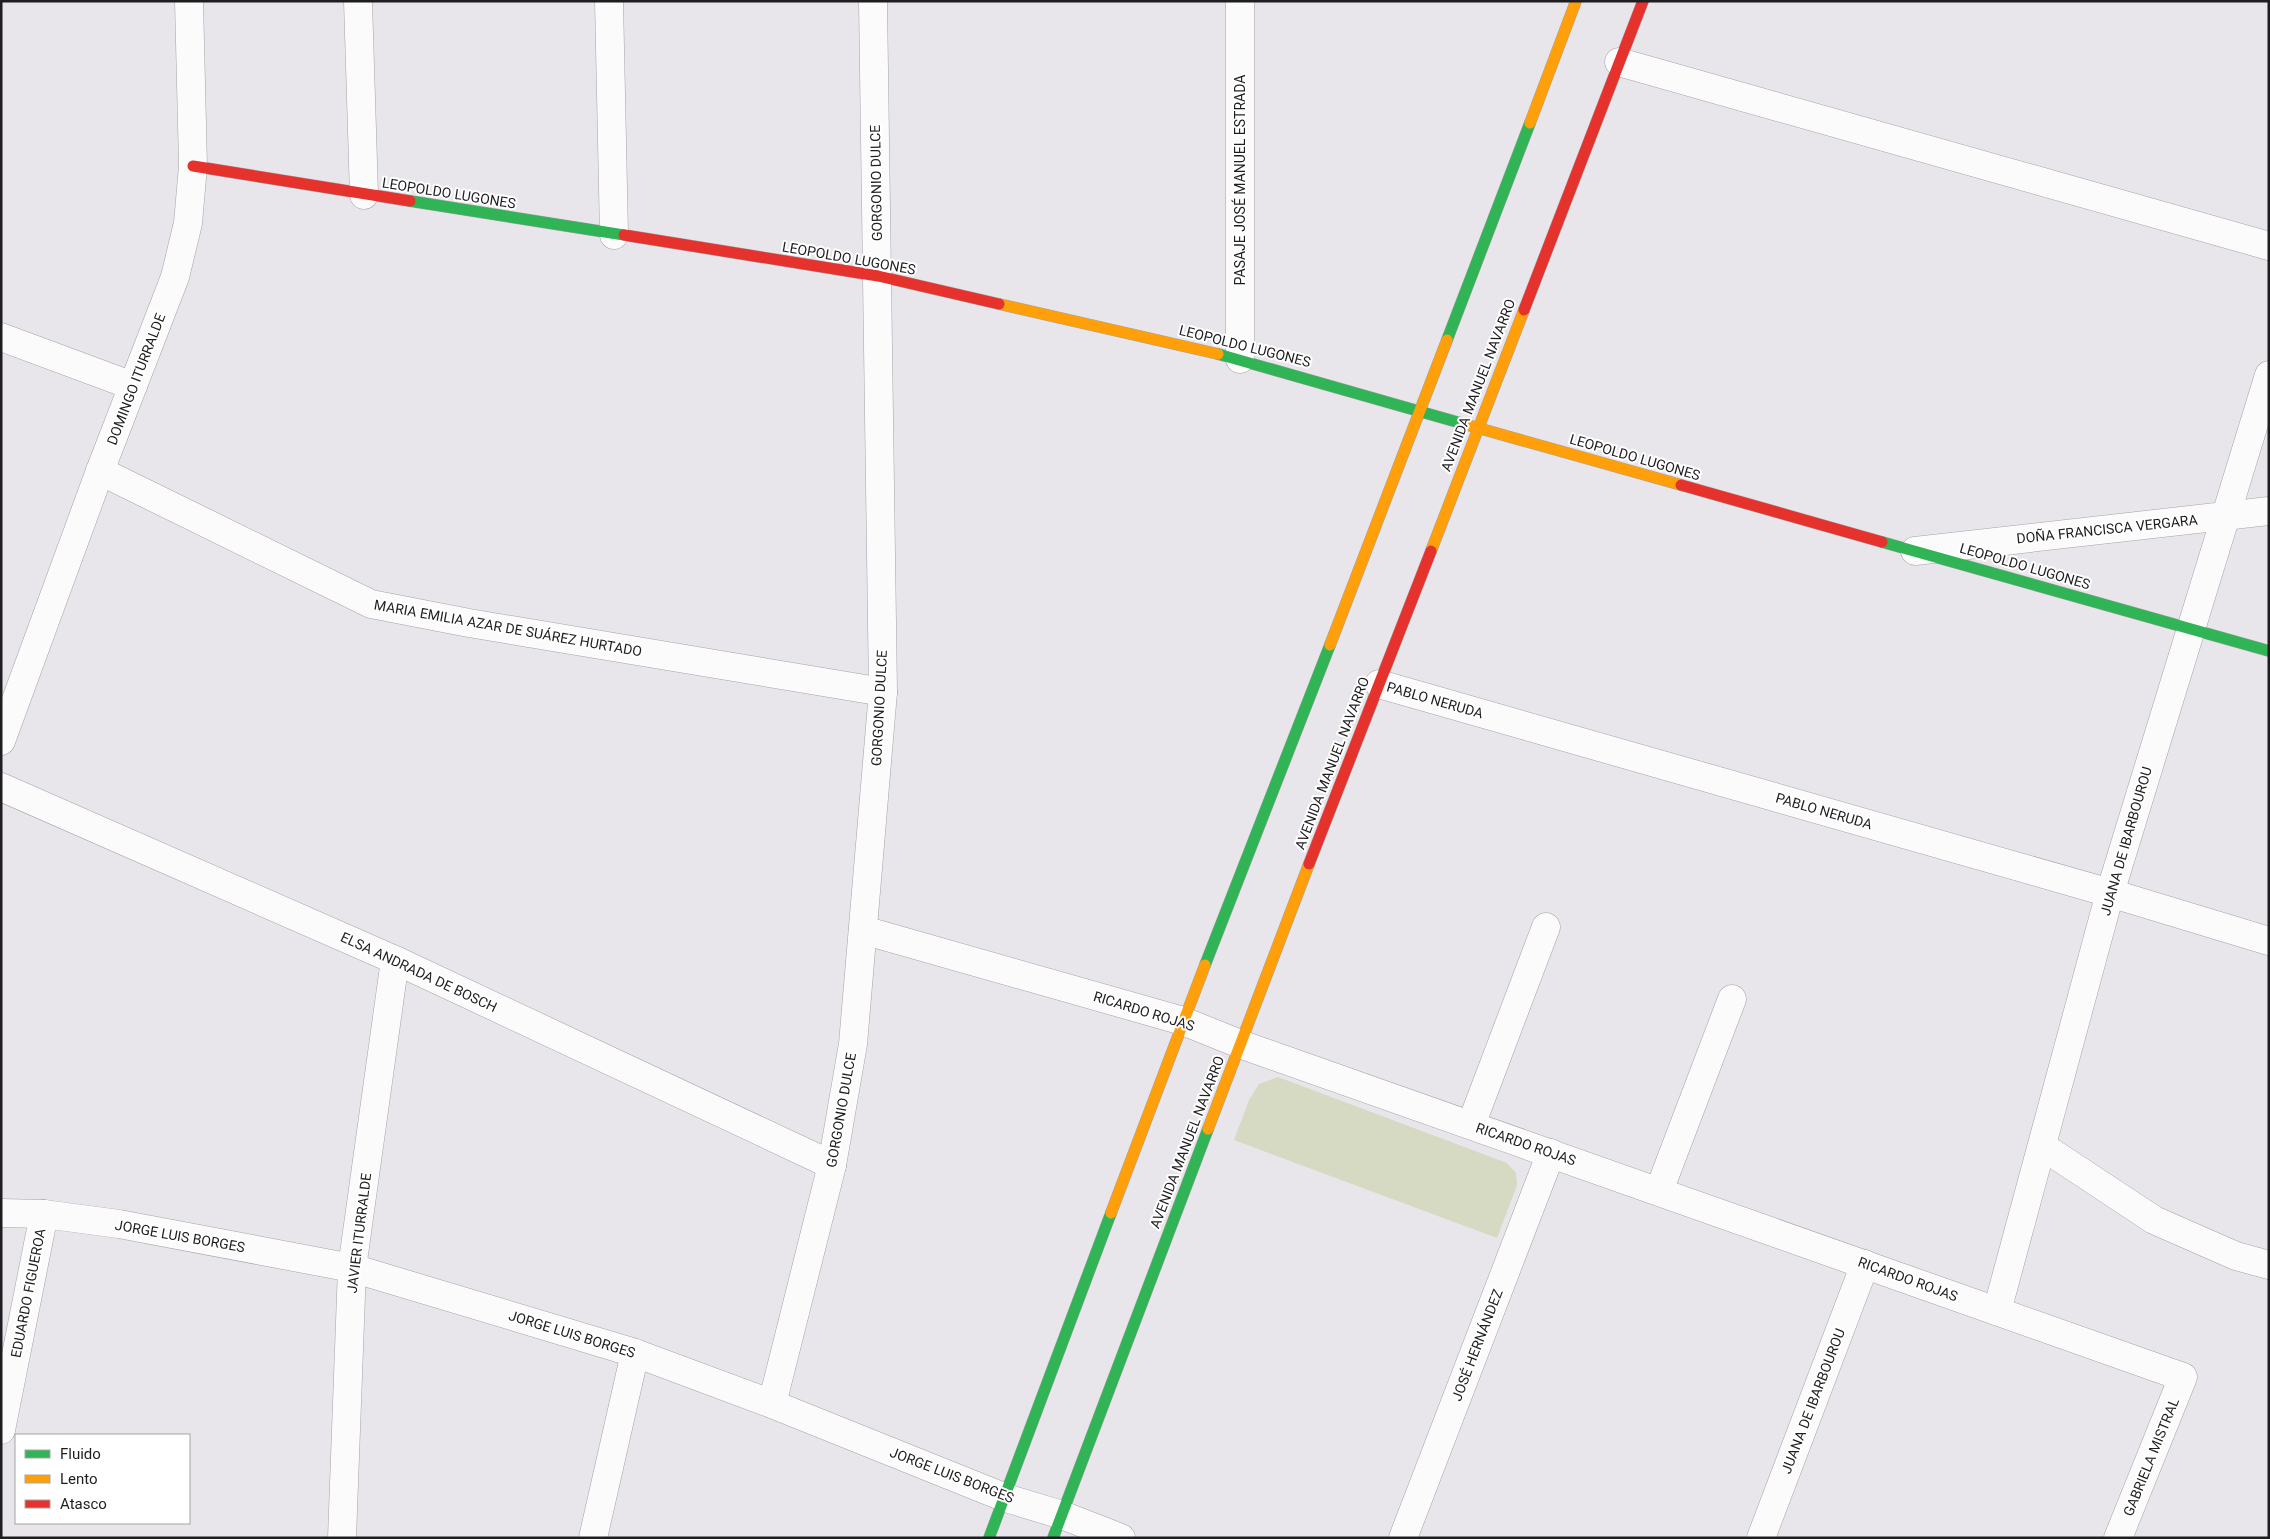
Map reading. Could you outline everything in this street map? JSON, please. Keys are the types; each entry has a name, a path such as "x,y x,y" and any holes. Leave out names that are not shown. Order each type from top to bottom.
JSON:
{"main road":[{"path":"989,1538 1006,1498 1183,1021 1421,410 1576,1"},
{"name":"AVENIDA MANUEL NAVARRO","path":"1057,1526 1240,1044 1643,1"},
{"name":"LEOPOLDO LUGONES","path":"192,166 878,276 1240,359 1421,410 1477,428 2190,627 2269,651"}],"street":[{"name":"DOMINGO ITURRALDE","path":"1,741 100,471 175,277 188,223 192,166 189,1"},
{"path":"358,1 364,195"},
{"path":"609,1 614,234"},
{"name":"GORGONIO DULCE","path":"772,1404 832,1165 853,1044 883,692 873,1"},
{"name":"PASAJE JOSÉ MANUEL ESTRADA","path":"1240,1 1240,359"},
{"path":"1619,62 2269,246"},
{"path":"1,337 134,386"},
{"name":"JUANA DE IBARBOUROU","path":"1997,1311 2110,893 2190,627 2269,375"},
{"name":"MARIA EMILIA AZAR DE SUÁREZ HURTADO","path":"100,471 371,604 469,623 883,692"},
{"name":"DOÑA FRANCISCA VERGARA","path":"1915,551 2269,511"},
{"name":"PABLO NERUDA","path":"1379,684 2110,893 2269,941"},
{"name":"ELSA ANDRADA DE BOSCH","path":"1,787 395,960 832,1165"},
{"path":"1471,1125 1546,927"},
{"name":"RICARDO ROJAS","path":"863,930 1183,1021 1240,1044 2183,1377"},
{"name":"JAVIER ITURRALDE","path":"342,1538 352,1268 395,960"},
{"path":"1659,1191 1732,999"},
{"path":"2042,1146 2154,1220 2236,1256 2269,1264"},
{"name":"JOSÉ HERNÁNDEZ","path":"1403,1538 1551,1153"},
{"name":"JORGE LUIS BORGES","path":"1,1213 44,1214 119,1224 352,1268 635,1353 772,1404 1006,1498 1057,1526 1121,1538"},
{"name":"EDUARDO FIGUEROA","path":"1,1430 44,1214"},
{"name":"JUANA DE IBARBOUROU","path":"1761,1538 1865,1264"},
{"path":"593,1538 635,1353"},
{"name":"GABRIELA MISTRAL","path":"2118,1538 2183,1377"}],"green space":[{"path":"1278,1077 1507,1163 1516,1173 1517,1185 1497,1238 1234,1140 1249,1100 1259,1084"}],"traffic: fast":[{"path":"1447,340 1530,123"},
{"path":"410,201 624,235"},
{"path":"1218,354 1464,424"},
{"path":"1882,542 2269,651"},
{"path":"1205,965 1330,645"},
{"path":"1053,1538 1208,1129"},
{"path":"989,1538 1111,1213"}],"traffic: slow":[{"path":"1530,123 1576,1"},
{"path":"999,304 1218,354"},
{"path":"1431,551 1524,310"},
{"path":"1330,645 1447,340"},
{"path":"1464,424 1681,485"},
{"path":"1208,1129 1309,864"},
{"path":"1111,1213 1205,965"}],"traffic: jam":[{"path":"1524,310 1643,1"},
{"path":"193,166 410,201"},
{"path":"624,235 878,276 999,304"},
{"path":"1681,485 1882,542"},
{"path":"1309,864 1431,551"}]}
